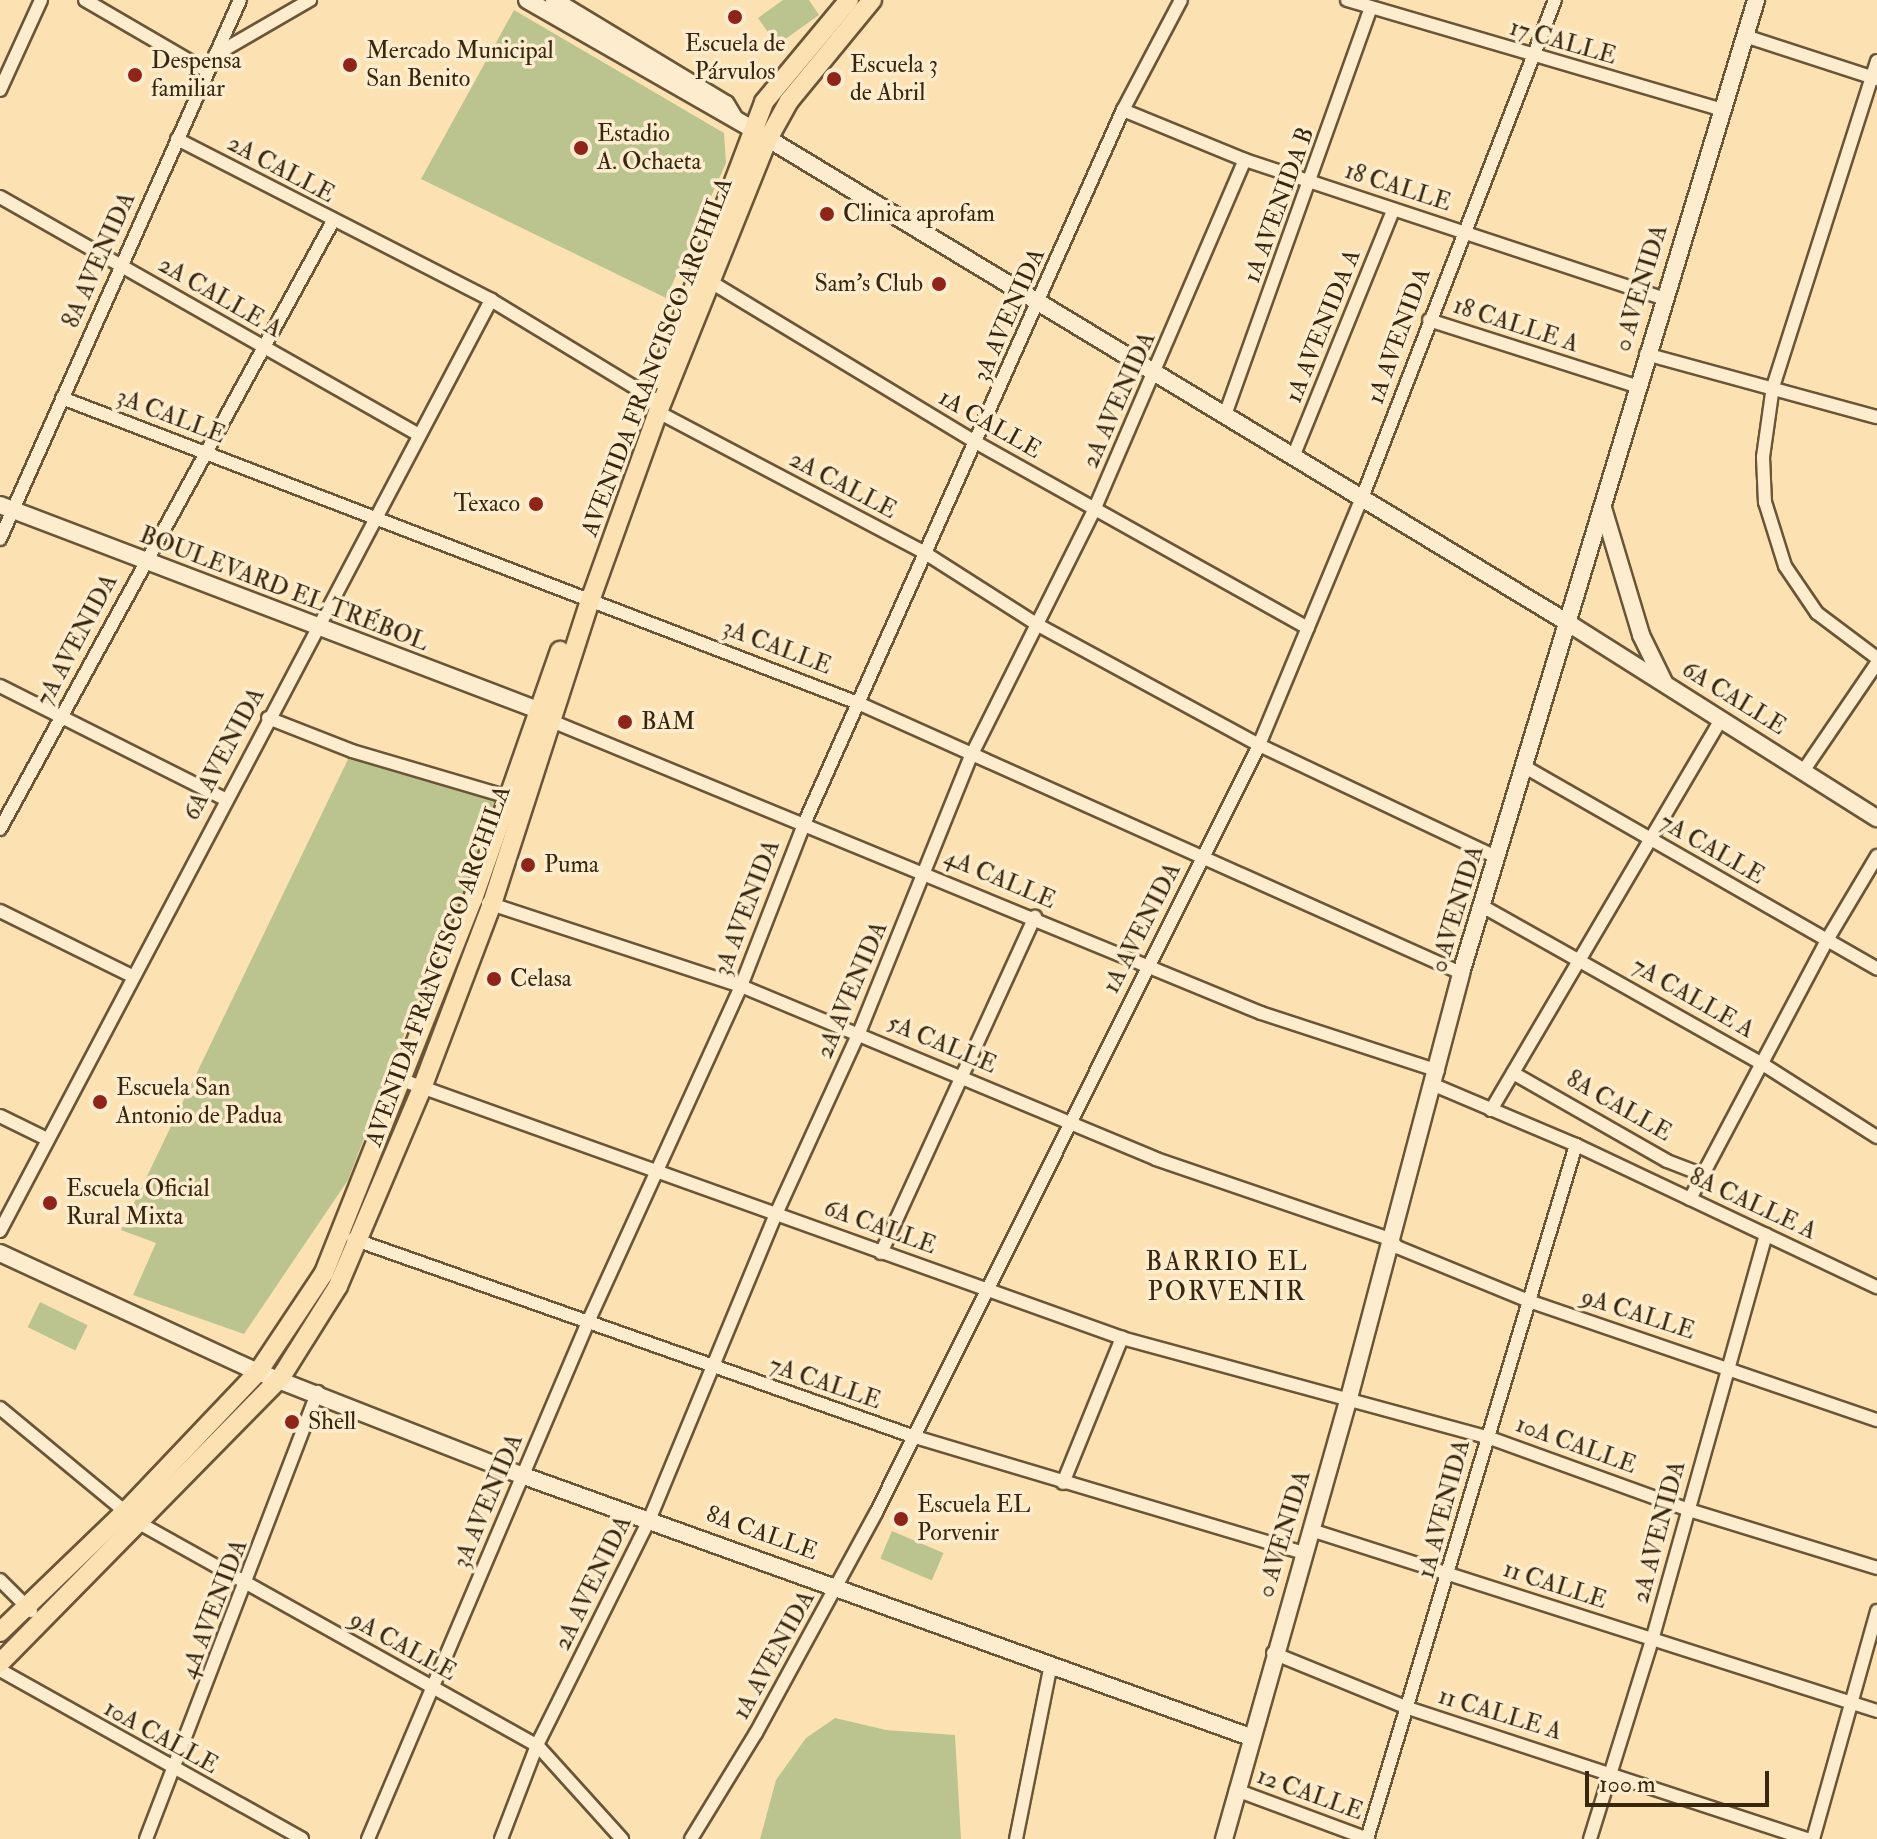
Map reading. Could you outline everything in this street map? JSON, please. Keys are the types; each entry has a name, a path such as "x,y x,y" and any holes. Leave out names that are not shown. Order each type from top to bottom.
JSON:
{"main road":[{"path":"760,134 775,86 849,0"},
{"path":"760,134 872,0"},
{"name":"AVENIDA FRANCISCO ARCHILA","path":"0,1632 134,1516 281,1377 338,1286 349,1238 402,1080 473,899 508,797 544,715 655,405 760,134"},
{"name":"AVENIDA FRANCISCO ARCHILA","path":"0,1663 41,1621 258,1372 349,1238 422,1088 492,904 526,803 544,715"}],"street":[{"path":"0,90 41,0"},
{"path":"85,0 207,71"},
{"name":"8A AVENIDA","path":"0,539 7,508 62,398 240,0"},
{"path":"215,55 310,0"},
{"path":"527,0 720,115 735,119"},
{"path":"554,0 726,104 735,119"},
{"name":"3A AVENIDA","path":"368,1839 588,1322 661,1173 741,986 804,824 977,443 1123,110 1181,0"},
{"name":"17 CALLE","path":"1347,0 1722,110"},
{"name":"1A AVENIDA","path":"691,1839 837,1586 915,1437 1259,745 1362,498 1462,231 1555,0"},
{"name":"0 AVENIDA","path":"1224,1839 1273,1653 1349,1398 1436,1078 1461,973 1498,858 1662,298 1756,0"},
{"name":"1A AVENIDA B","path":"1225,415 1312,181 1371,8"},
{"path":"1745,36 1874,78"},
{"path":"1804,770 1877,661 1817,613 1773,541 1763,457 1773,386 1877,61"},
{"name":"18 CALLE","path":"1123,110 1245,160 1662,298"},
{"name":"6A CALLE","path":"735,119 1665,682 1877,818"},
{"name":"2A CALLE","path":"177,139 491,300 655,405 925,553 1038,625 1259,745 1498,858"},
{"name":"2A AVENIDA","path":"501,1839 537,1745 650,1518 776,1214 859,1033 972,754 1094,510 1156,374 1245,160"},
{"name":"2A CALLE A","path":"0,197 419,435"},
{"name":"1A AVENIDA A","path":"1293,457 1393,211"},
{"name":"7A AVENIDA","path":"0,829 333,221"},
{"name":"1A CALLE","path":"704,277 977,443 1308,628"},
{"name":"6A AVENIDA","path":"0,1231 45,1138 491,300"},
{"name":"18 CALLE A","path":"1429,320 1636,386"},
{"path":"1646,354 1773,386 1877,417"},
{"name":"3A CALLE","path":"62,398 586,596 858,703 1461,973"},
{"path":"1603,499 1604,522 1641,635 1665,682"},
{"name":"BOULEVARD EL TRÉBOL","path":"7,508 544,715"},
{"path":"0,686 225,799"},
{"name":"4A CALLE","path":"544,715 1148,966 1436,1078"},
{"path":"268,718 352,751 526,803"},
{"path":"1491,1110 1576,957 1721,719"},
{"name":"7A CALLE","path":"1525,767 1877,969"},
{"path":"1690,1199 1764,1065 1827,940 1877,856"},
{"name":"5A CALLE","path":"473,899 741,986 1225,1185 1390,1239"},
{"name":"7A CALLE A","path":"1482,906 1764,1065 1877,1137"},
{"path":"0,911 132,976"},
{"path":"881,1253 1035,917"},
{"name":"8A CALLE","path":"1513,1073 1667,1161 1704,1175"},
{"name":"8A CALLE A","path":"1436,1078 1491,1110 1576,1145 1877,1287"},
{"name":"6A CALLE","path":"402,1080 1122,1338 1349,1398"},
{"path":"0,1116 45,1138"},
{"name":"1A AVENIDA","path":"1368,1839 1451,1574 1526,1300 1576,1145"},
{"name":"2A AVENIDA","path":"1590,1839 1652,1640 1726,1367 1766,1235"},
{"name":"7A CALLE","path":"349,1238 915,1437 1303,1553"},
{"name":"9A CALLE","path":"1390,1239 1397,1247 1526,1300 1877,1420"},
{"name":"8A CALLE","path":"0,1253 258,1372 281,1377 524,1476 650,1518 1250,1737"},
{"path":"1063,1483 1122,1338"},
{"name":"4A AVENIDA","path":"146,1839 247,1587 318,1392"},
{"name":"10A CALLE","path":"1349,1398 1487,1437 1689,1510 1877,1568"},
{"name":"9A CALLE","path":"0,1408 134,1516 247,1587 537,1745 622,1839"},
{"name":"11 CALLE","path":"1311,1530 1852,1706 1877,1711"},
{"path":"0,1580 41,1621"},
{"path":"1813,1839 1877,1611"},
{"name":"11 CALLE A","path":"1273,1653 1408,1708 1612,1772 1807,1839"},
{"path":"1020,1838 1051,1664"},
{"name":"10A CALLE","path":"0,1670 174,1771 302,1839"},
{"name":"12 CALLE","path":"1236,1790 1368,1839"}],"green space":[{"path":"783,0 809,0 819,15 777,45 758,18"},
{"name":"Estadio A. Ochaeta","path":"514,10 724,133 726,163 666,298 421,179"},
{"path":"352,751 508,797 417,1001 348,1180 244,1334 133,1295 156,1243 121,1230"},
{"path":"40,1302 88,1325 75,1350 28,1327"},
{"path":"892,1531 944,1553 932,1580 880,1559"},
{"path":"835,1718 886,1730 955,1735 961,1839 760,1839 776,1780 806,1738"}],"place":[{"name":"Escuela de Párvulos","path":"735,17"},
{"name":"Mercado Municipal San Benito","path":"350,65"},
{"name":"Despensa familiar","path":"135,75"},
{"name":"Escuela 3 de Abril","path":"834,79"},
{"name":"Estadio A. Ochaeta","path":"581,148"},
{"name":"Clinica aprofam","path":"827,214"},
{"name":"Sam's Club","path":"939,284"},
{"name":"Texaco","path":"536,504"},
{"name":"BAM","path":"625,722"},
{"name":"Puma","path":"528,865"},
{"name":"Celasa","path":"494,979"},
{"name":"Escuela San Antonio de Padua","path":"100,1102"},
{"name":"Escuela Oficial Rural Mixta","path":"50,1203"},
{"name":"Shell","path":"292,1422"},
{"name":"Escuela EL Porvenir","path":"901,1519"}],"district":[{"name":"BARRIO EL PORVENIR","path":"1227,1278"}]}
